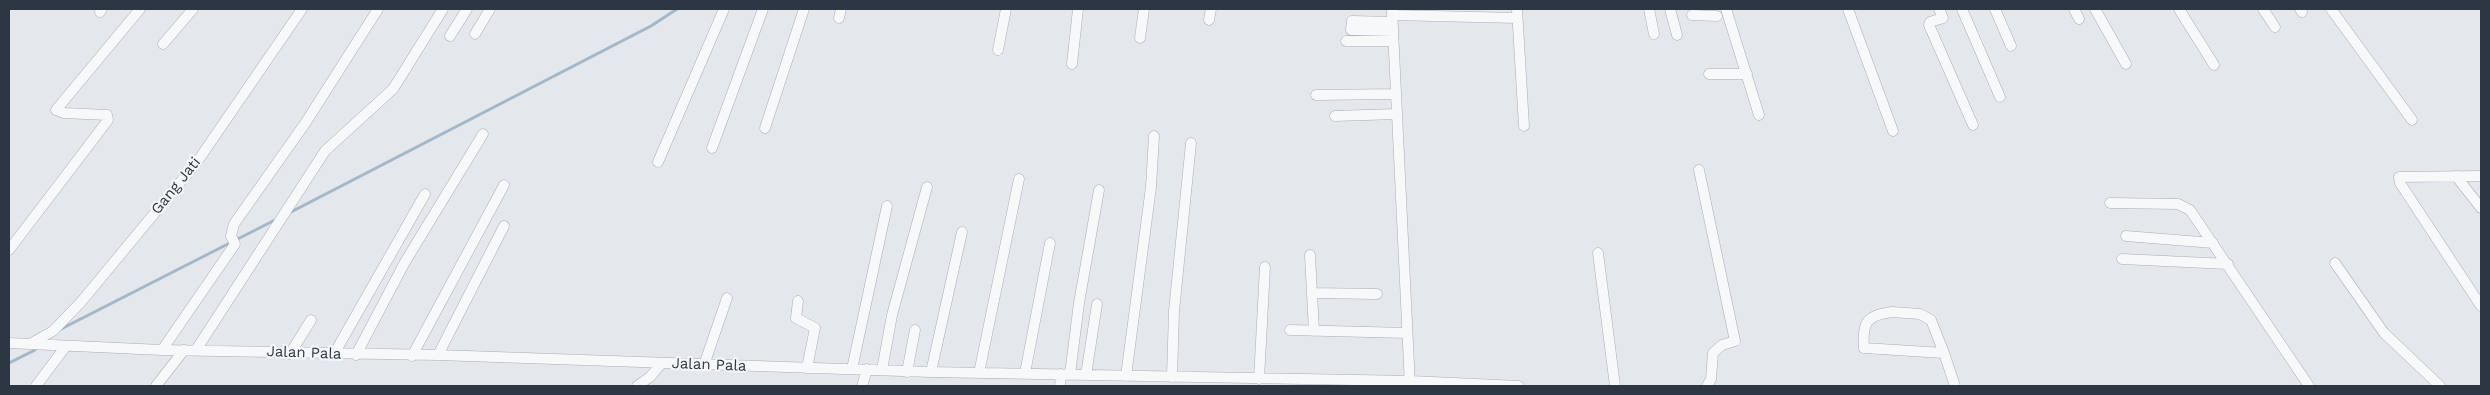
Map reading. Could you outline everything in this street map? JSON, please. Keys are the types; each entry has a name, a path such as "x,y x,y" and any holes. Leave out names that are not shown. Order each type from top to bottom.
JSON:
{"street":[{"path":"9,250 108,120 107,115 64,113 56,110 140,9"},
{"path":"163,44 193,9"},
{"name":"Gang Jati","path":"30,344 53,331 81,302 202,156 302,9"},
{"path":"162,350 233,240 234,224 306,122 378,9"},
{"path":"196,350 286,209 325,152 393,90 443,9"},
{"path":"450,36 467,9"},
{"path":"475,34 490,9"},
{"path":"658,162 724,9"},
{"path":"712,148 763,9"},
{"path":"766,128 804,9"},
{"path":"998,50 1006,9"},
{"path":"1072,64 1078,9"},
{"path":"1140,38 1144,9"},
{"path":"1209,20 1211,9"},
{"path":"1648,9 1654,34"},
{"path":"1670,9 1677,34"},
{"path":"1726,9 1760,115"},
{"path":"1848,9 1893,131"},
{"path":"1939,9 1943,18 1930,22 1929,25 1973,125"},
{"path":"1962,9 2000,96"},
{"path":"1995,9 2011,46"},
{"path":"2074,9 2079,19"},
{"path":"2095,9 2126,64"},
{"path":"2179,9 2214,65"},
{"path":"2263,9 2275,27"},
{"path":"2331,9 2412,120"},
{"path":"1695,26 1692,12 1717,16"},
{"path":"1346,41 1392,24 1517,13 1524,126"},
{"path":"1392,24 1410,384"},
{"path":"1709,74 1747,74"},
{"path":"1316,95 1396,94"},
{"path":"1335,116 1396,114"},
{"path":"356,355 405,262 483,134"},
{"path":"1126,376 1151,187 1154,136"},
{"path":"1172,377 1174,312 1191,143"},
{"path":"1699,170 1735,341 1722,345 1713,353 1712,379 1707,386"},
{"path":"2481,176 2420,175 2399,177 2400,183 2481,306"},
{"path":"2456,176 2481,208"},
{"path":"979,373 1019,179"},
{"path":"412,356 504,185"},
{"path":"882,370 892,315 927,187"},
{"path":"1060,386 1066,374 1096,216 1099,190"},
{"path":"334,354 425,194"},
{"path":"2110,203 2187,206 2309,386"},
{"path":"852,369 887,206"},
{"path":"438,356 504,226"},
{"path":"931,372 962,232"},
{"path":"2126,236 2213,242"},
{"path":"1025,373 1050,243"},
{"path":"1598,253 1615,386"},
{"path":"1310,255 1314,331"},
{"path":"2122,259 2228,264"},
{"path":"2335,263 2366,312 2387,336 2427,371 2440,386"},
{"path":"1258,379 1265,267"},
{"path":"1312,293 1377,294"},
{"path":"704,365 727,298"},
{"path":"798,301 796,318 811,324 815,328 807,368"},
{"path":"1086,375 1097,304"},
{"path":"1944,353 1864,348 1865,327 1869,318 1878,314 1888,312 1924,315 1932,322 1944,353 1955,386"},
{"path":"290,354 311,320"},
{"path":"907,372 915,330"},
{"path":"1290,330 1407,333"},
{"name":"Jalan Pala","path":"9,343 290,354 438,356 907,372 1126,376 1138,382 1172,377 1326,383 1519,386"},
{"path":"36,386 66,346"},
{"path":"156,386 184,350"},
{"path":"637,386 650,377 662,363"},
{"path":"862,386 867,370"}],"waterway":[{"path":"289,213 651,26 677,9"},
{"path":"61,329 277,219"},
{"path":"9,363 35,350"}]}
